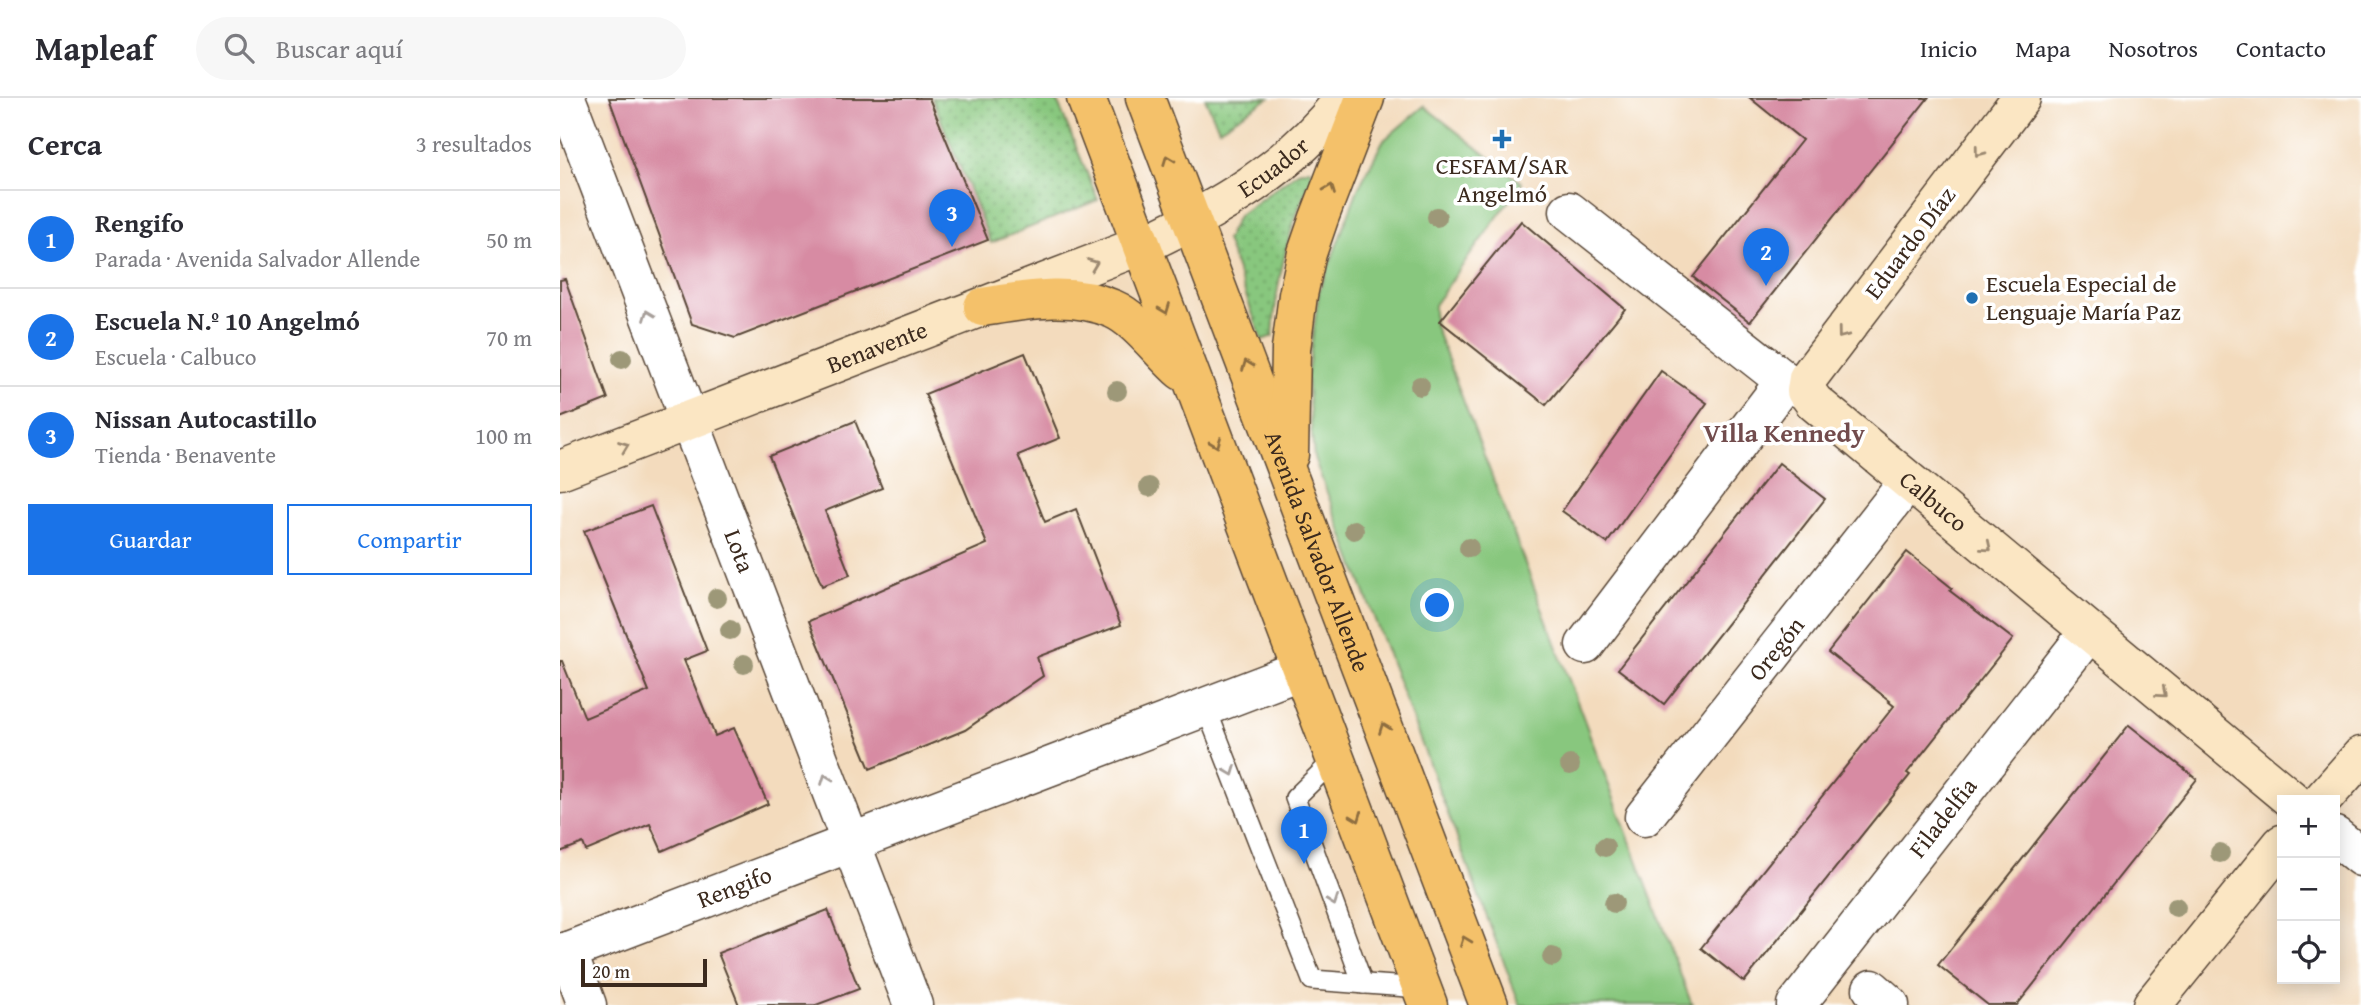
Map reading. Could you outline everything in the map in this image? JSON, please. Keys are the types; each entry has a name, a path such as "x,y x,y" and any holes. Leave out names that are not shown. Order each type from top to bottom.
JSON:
{"highway":[{"path":"1086,98 1424,997"},
{"name":"Avenida Salvador Allende","path":"1145,98 1489,1005"},
{"path":"1289,475 1292,349 1298,295 1307,253 1365,98"},
{"path":"983,307 1062,298 1085,300 1114,309 1149,338 1167,359 1192,380"}],"main road":[{"name":"Ecuador","path":"1191,222 1276,167 1309,137 1344,98"},
{"name":"Eduardo Díaz","path":"1796,386 1808,378 2021,98"},
{"name":"Benavente","path":"560,470 1142,245 1191,222"},
{"name":"Calbuco","path":"1796,386 2286,795"},
{"path":"2326,795 2361,756"},
{"path":"2152,1005 2277,850"}],"street":[{"name":"Lota","path":"566,98 913,1005"},
{"name":"Calbuco","path":"1569,211 1796,386"},
{"name":"Eduardo Díaz","path":"1585,645 1796,386"},
{"name":"Oregón","path":"1644,817 1909,482"},
{"name":"Filadelfia","path":"1796,1005 2089,632"},
{"name":"Rengifo","path":"564,952 1302,670"},
{"path":"2340,840 2361,858"},
{"path":"564,952 587,1005"}],"lane":[{"path":"1206,708 1312,980 1363,984 1424,997"},
{"path":"1335,759 1295,798 1363,984"}],"green space":[{"path":"932,98 1056,98 1098,200 991,243"},
{"path":"1205,98 1269,98 1219,129"},
{"path":"1424,106 1522,183 1434,305 1434,323 1692,1005 1520,1005 1314,458 1307,378 1319,292 1358,189 1383,141"},
{"path":"1310,169 1313,177 1297,214 1285,255 1273,336 1262,340 1226,240 1238,216 1298,172"}],"building":[{"path":"609,98 929,98 988,240 735,338 692,324"},
{"path":"1750,98 1928,98 1750,322 1693,277 1802,140"},
{"path":"1521,221 1625,309 1546,405 1440,321"},
{"path":"565,279 608,399 560,418 560,280"},
{"path":"1025,353 1060,438 1018,455 1045,522 1076,509 1121,625 1037,657 1043,676 965,730 870,769 809,621 987,544 925,394"},
{"path":"1661,371 1707,403 1607,543 1562,511"},
{"path":"855,421 882,488 825,511 850,575 822,586 769,456"},
{"path":"1779,463 1825,499 1664,704 1618,669"},
{"path":"651,506 707,651 684,660 715,736 734,728 768,804 662,851 650,824 586,851 583,843 560,852 560,661 585,718 649,691 584,531"},
{"path":"1907,552 1952,588 1950,591 2013,639 1907,773 1910,775 1744,982 1701,948 1894,706 1828,652"},
{"path":"2129,725 2197,779 2017,1005 1988,1005 1938,965"},
{"path":"828,910 859,989 816,1005 739,1005 718,953"}],"place":[{"name":"CESFAM/SAR Angelmó","path":"1502,139"},
{"name":"Nissan Autocastillo","path":"952,247"},
{"name":"Escuela N.º 10 Angelmó","path":"1766,286"},
{"name":"Escuela Especial de Lenguaje María Paz","path":"1972,298"},
{"name":"Rengifo","path":"1304,864"}],"district":[{"name":"Villa Kennedy","path":"1784,433"}]}
